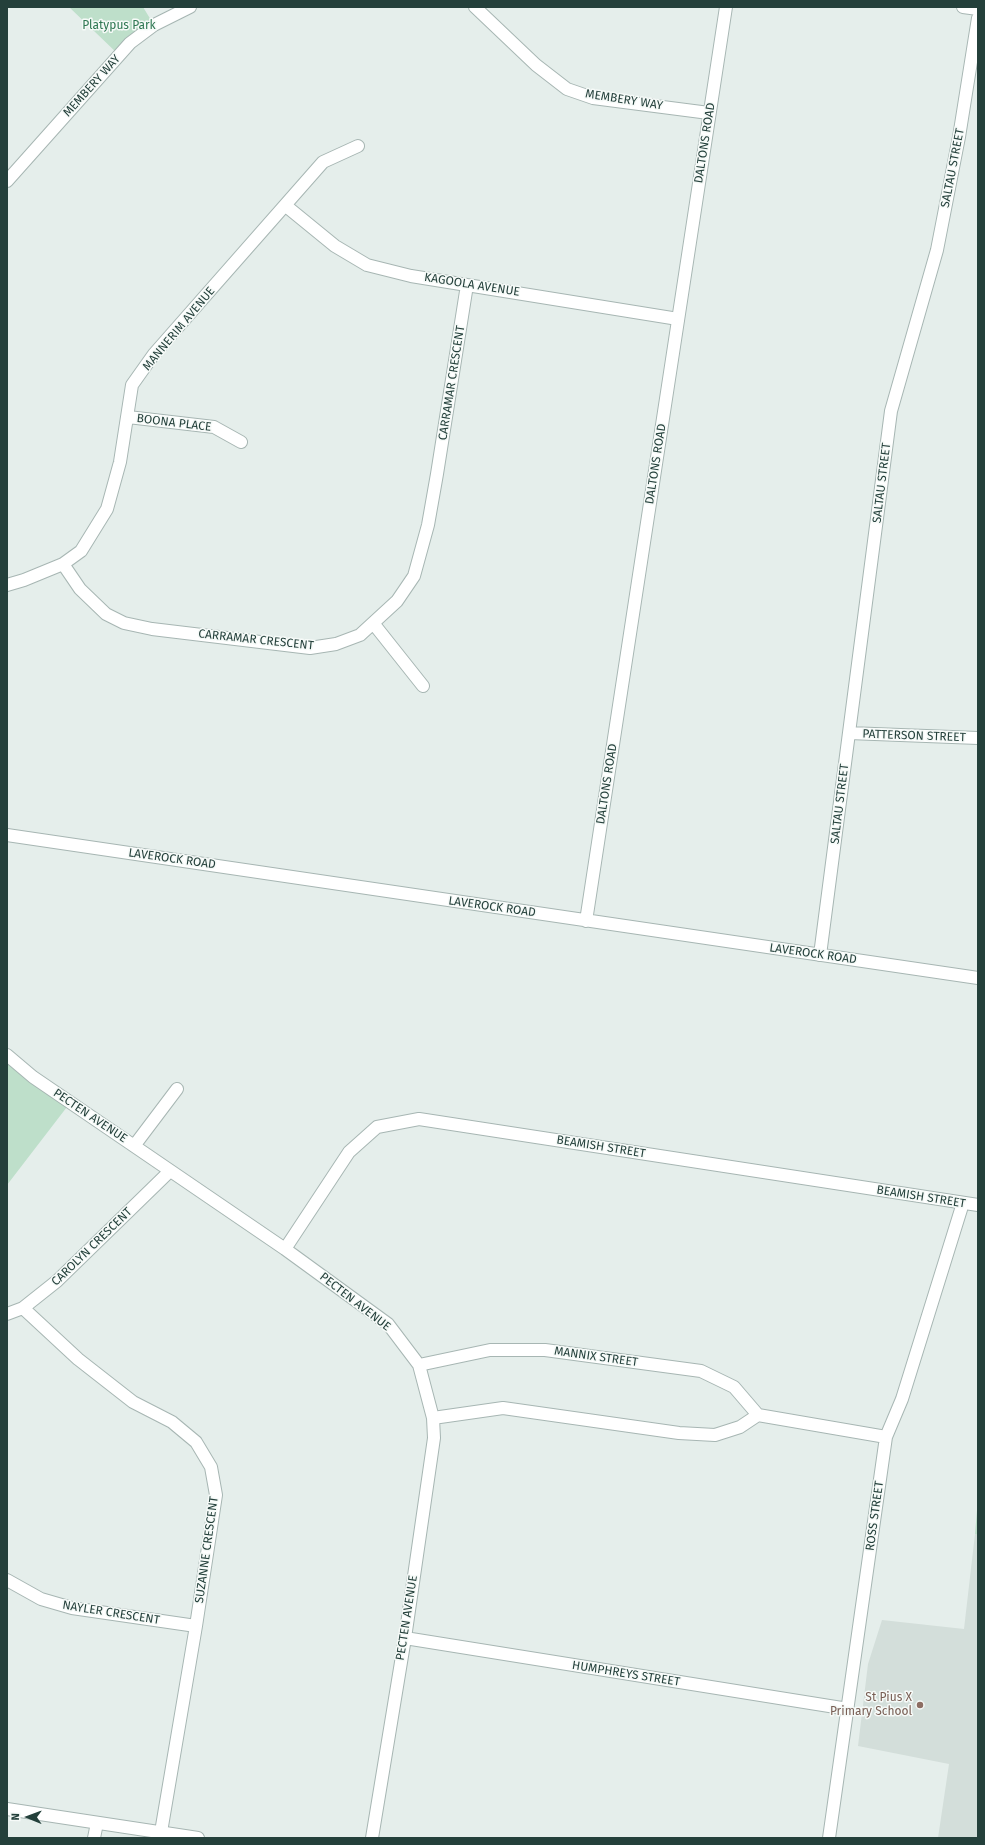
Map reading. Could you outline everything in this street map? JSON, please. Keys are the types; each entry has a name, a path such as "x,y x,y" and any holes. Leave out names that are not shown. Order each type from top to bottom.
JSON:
{"street":[{"name":"MEMBERY WAY","path":"7,180 130,44 154,25 190,7"},
{"name":"MEMBERY WAY","path":"475,7 536,66 567,89 593,98 709,113"},
{"name":"DALTONS ROAD","path":"586,921 726,7"},
{"path":"963,7 978,9"},
{"name":"SALTAU STREET","path":"820,955 891,411 937,250 959,137 978,18"},
{"name":"MANNERIM AVENUE","path":"7,585 24,580 63,564 81,551 107,509 120,462 132,385 154,354 286,206 323,162 358,146"},
{"name":"KAGOOLA AVENUE","path":"286,206 335,246 367,265 412,276 678,319"},
{"name":"CARRAMAR CRESCENT","path":"63,564 80,589 106,614 124,623 152,629 310,648 336,644 360,635 397,602 414,576 428,525 436,481 467,284"},
{"name":"BOONA PLACE","path":"128,417 214,427 241,442"},
{"path":"372,623 423,686"},
{"name":"PATTERSON STREET","path":"849,733 978,738"},
{"name":"LAVEROCK ROAD","path":"7,835 978,978"},
{"name":"PECTEN AVENUE","path":"7,1055 33,1077 285,1249 388,1324 419,1365 433,1418 434,1438 405,1638 372,1838"},
{"path":"134,1146 177,1090"},
{"name":"BEAMISH STREET","path":"285,1249 349,1152 377,1127 420,1119 978,1205"},
{"name":"CAROLYN CRESCENT","path":"7,1314 23,1308 57,1281 170,1171"},
{"name":"ROSS STREET","path":"829,1838 886,1437 905,1392 963,1203"},
{"name":"SUZANNE CRESCENT","path":"23,1308 78,1359 133,1402 172,1422 196,1442 211,1467 216,1495 196,1626 161,1832"},
{"name":"MANNIX STREET","path":"419,1365 490,1350 545,1350 701,1371 734,1386 758,1415"},
{"path":"433,1418 504,1408 678,1433 715,1435 740,1427 758,1415 886,1437"},
{"name":"NAYLER CRESCENT","path":"7,1580 41,1599 72,1608 196,1626"},
{"name":"HUMPHREYS STREET","path":"405,1638 848,1709"},
{"path":"7,1809 198,1838"},
{"path":"94,1838 97,1823"}],"shaded area":[{"name":"St Pius X Primary School","path":"975,1534 978,1535 978,1838 938,1838 949,1764 858,1746 868,1664 882,1620 964,1629"}],"green space":[{"name":"Platypus Park","path":"69,7 143,7 154,25 119,55"},
{"path":"7,1055 70,1103 7,1185"},
{"path":"978,1498 978,1535 975,1534"}],"place":[{"name":"St Pius X Primary School","path":"920,1705"}]}
